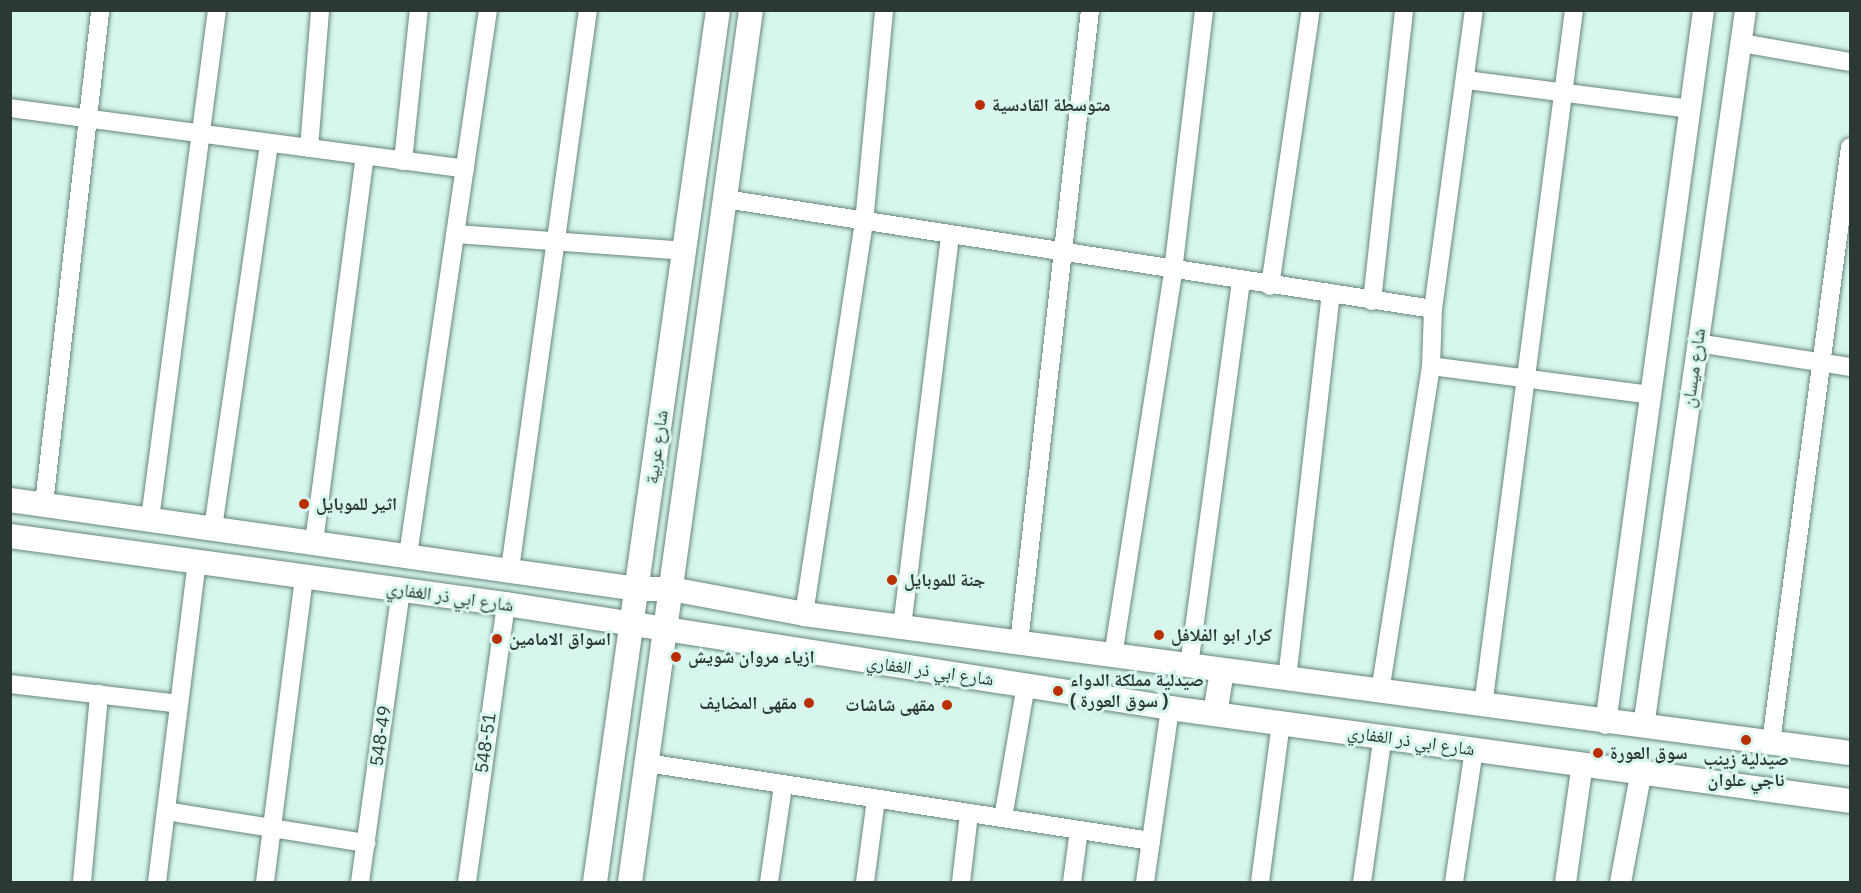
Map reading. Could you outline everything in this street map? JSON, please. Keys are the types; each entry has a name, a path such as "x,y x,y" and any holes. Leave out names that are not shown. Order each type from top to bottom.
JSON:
{"main road":[{"name":"شارع عربية","path":"595,882 718,10"},
{"name":"شارع عربية","path":"630,882 751,10"},
{"name":"شارع ابي ذر الغفاري","path":"10,500 510,569 637,589 671,589 804,614 1605,723 1851,753"},
{"path":"145,554 150,519"},
{"name":"شارع ابي ذر الغفاري","path":"10,536 506,604 632,627 665,630 1170,708 1383,735 1474,750 1641,770 1851,801"},
{"path":"1215,714 1222,670"}],"street":[{"path":"44,504 100,10"},
{"path":"150,519 217,10"},
{"path":"309,148 320,10"},
{"path":"403,161 419,10"},
{"path":"408,555 488,10"},
{"path":"510,569 588,10"},
{"path":"804,614 864,223 884,10"},
{"path":"1019,643 1090,10"},
{"path":"1113,656 1173,271 1204,10"},
{"path":"1270,286 1311,10"},
{"path":"1372,302 1404,10"},
{"path":"1380,692 1431,366 1433,309 1467,80 1474,10"},
{"path":"1483,706 1574,10"},
{"path":"1605,723 1703,10"},
{"name":"شارع ميسان","path":"1642,726 1745,10"},
{"path":"1741,44 1851,62"},
{"path":"1467,80 1689,109"},
{"path":"10,108 465,169"},
{"path":"213,528 269,143"},
{"path":"1771,742 1851,147"},
{"path":"314,542 365,156"},
{"path":"725,199 1061,255 1372,302 1433,309"},
{"path":"455,234 557,238 684,251"},
{"path":"902,627 950,236"},
{"path":"1189,666 1241,281"},
{"path":"1287,679 1331,295"},
{"path":"1697,343 1851,367"},
{"path":"1431,366 1651,395"},
{"path":"157,882 197,561"},
{"path":"265,882 304,576"},
{"name":"548-49","path":"360,882 401,590"},
{"name":"548-51","path":"467,882 506,604"},
{"path":"10,684 179,704"},
{"path":"1003,818 1026,685"},
{"path":"82,882 99,694"},
{"path":"1145,882 1170,708"},
{"path":"1260,882 1281,722"},
{"path":"1362,882 1383,735"},
{"path":"1454,882 1474,750"},
{"path":"647,763 783,786 1151,841"},
{"path":"1565,882 1582,763"},
{"path":"1620,882 1641,770"},
{"path":"769,882 783,786"},
{"path":"865,882 876,800"},
{"path":"166,811 366,843"},
{"path":"961,882 969,814"},
{"path":"1072,882 1079,830"}],"place":[{"name":"متوسطة القادسية","path":"980,105"},
{"name":"اثير للموبايل","path":"304,504"},
{"name":"جنة للموبايل","path":"892,580"},
{"name":"كرار ابو الفلافل","path":"1159,635"},
{"name":"اسواق الامامين","path":"497,639"},
{"name":"ازياء مروان شويش","path":"676,657"},
{"name":"صيدلية مملكة الدواء ( سوق العورة )","path":"1058,691"},
{"name":"مقهى المضايف","path":"809,703"},
{"name":"مقهى شاشات","path":"947,705"},
{"name":"صيدلية زينب ناجي علوان","path":"1746,740"},
{"name":"سوق العورة","path":"1598,753"}]}
